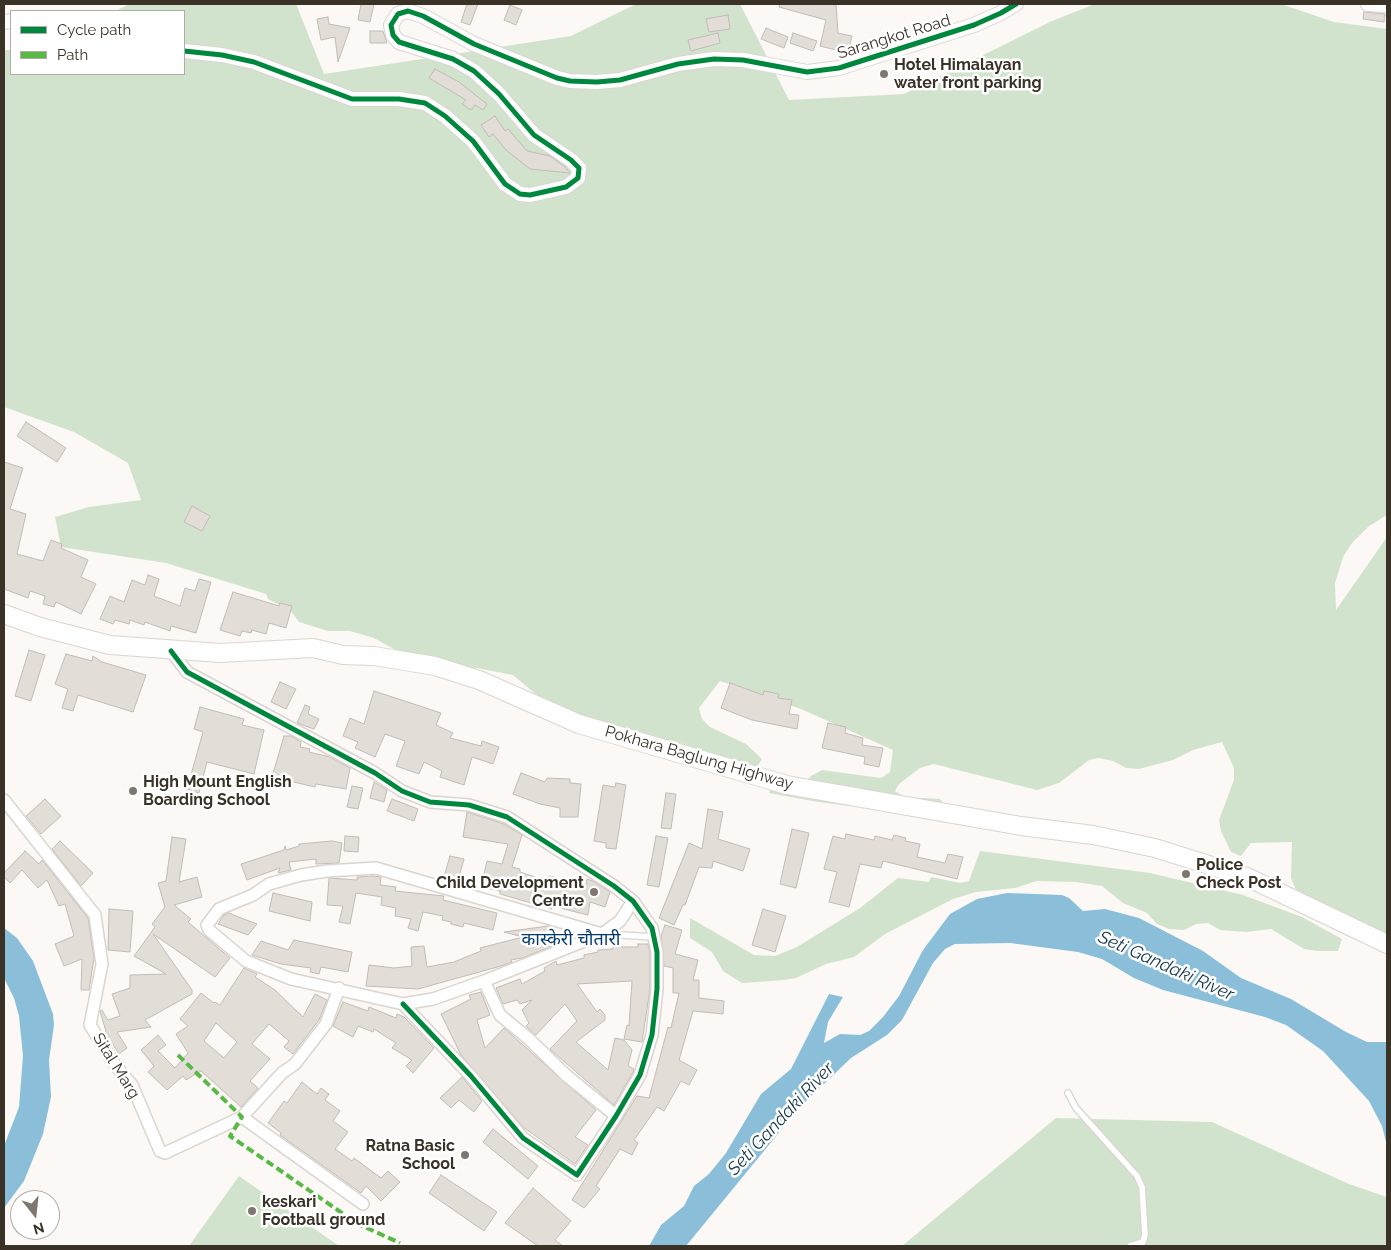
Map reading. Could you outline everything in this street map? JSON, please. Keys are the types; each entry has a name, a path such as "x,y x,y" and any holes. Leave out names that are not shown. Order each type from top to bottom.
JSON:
{"highway":[{"name":"Pokhara Baglung Highway","path":"4,614 40,627 110,646 220,653 313,648 343,655 374,656 435,666 479,680 579,724 787,785 1011,824 1093,835 1155,848 1247,877 1387,944"}],"street":[{"name":"Sarangkot Road","path":"185,51 222,55 254,62 352,99 399,99 425,103 445,116 473,141 505,184 520,194 530,195 566,187 578,178 579,168 571,160 534,135 499,94 474,71 453,59 398,42 393,35 391,25 398,14 408,11 422,16 474,44 557,78 570,81 598,82 620,80 678,64 714,59 743,60 807,72 839,68 974,25 1001,14 1016,4"},
{"path":"1368,4 1387,4"},
{"path":"171,650 187,672 375,773 402,791 430,802 469,805 507,817 575,862 606,879 633,900 652,928 657,952 657,989 652,1035 640,1075 616,1116 577,1175 522,1138 471,1076 403,1004"},
{"name":"Sital Marg","path":"4,800 95,915 102,964 90,1025 115,1065 132,1085 160,1151 165,1153 242,1117"},
{"path":"602,934 376,868 301,875 269,884 253,895 219,909 207,925 209,930 246,961 292,979 339,988 403,1004 433,998 484,982 602,934 620,921 633,900"},
{"path":"484,982 500,1015 529,1038 567,1076 616,1116"},
{"path":"339,988 326,1024 296,1064 282,1073 242,1117 363,1204"}],"lane":[{"path":"602,934 654,937"},
{"path":"1068,1093 1076,1108 1137,1176 1142,1187 1145,1234 1143,1242 1130,1246"}],"green space":[{"path":"130,4 296,4 324,74 571,36 636,4 740,4 789,100 904,94 1052,21 1095,4 1281,4 1334,22 1387,29 1387,515 1369,526 1352,543 1343,557 1335,583 1336,610 1387,537 1387,939 1297,892 1291,878 1292,842 1251,843 1241,856 1231,852 1221,831 1219,820 1234,780 1234,768 1222,742 1193,750 1173,760 1139,769 1126,768 1113,761 1099,758 1089,760 1059,783 1037,790 934,764 920,768 899,784 895,791 905,797 940,799 947,807 917,814 818,802 769,793 771,788 803,786 811,776 822,770 881,778 890,772 893,750 801,709 720,681 699,708 702,719 710,727 746,744 762,759 757,767 673,741 667,757 539,697 513,675 477,668 452,671 417,662 374,638 350,631 328,631 299,622 290,610 268,599 266,594 166,563 61,547 55,517 89,507 141,500 128,463 74,432 4,407 4,50 10,50 10,75 185,75 185,10 117,10"},
{"path":"980,851 1150,873 1243,895 1302,917 1342,939 1338,951 1317,951 1304,949 1271,929 1247,932 1220,930 1208,923 1196,924 1184,930 1169,929 1157,924 1147,913 1123,903 1102,886 1076,882 1037,881 1015,888 976,892 953,899 885,934 854,957 826,964 796,978 784,980 742,983 723,971 712,952 690,938 690,918 754,955 775,956 797,947 860,908 898,878 929,882 931,877 960,883 969,881"},
{"path":"1056,1118 1212,1122 1349,1184 1387,1197 1387,1246 902,1246"},
{"name":"keskari Football ground","path":"239,1176 339,1246 189,1246"}],"water":[{"name":"Seti Gandaki River","path":"1007,893 1062,895 1069,898 1083,911 1105,909 1139,918 1203,951 1241,978 1291,999 1346,1032 1367,1042 1387,1042 1387,1146 1382,1126 1369,1101 1323,1051 1286,1025 1265,1017 1163,990 1134,978 1102,959 1078,952 1010,943 955,944 945,949 933,963 902,1020 887,1035 851,1058 800,1107 686,1246 649,1246 661,1225 684,1206 694,1186 709,1174 726,1153 761,1094 791,1069 829,994 843,997 828,1022 824,1043 840,1034 860,1035 869,1031 883,1017 899,996 923,950 950,914 977,899"},
{"path":"4,928 17,938 33,961 53,1014 54,1025 49,1060 51,1097 43,1134 24,1181 17,1190 10,1190 10,1200 4,1208 4,1146 19,1107 23,1056 19,1016 14,998 4,978"}],"building":[{"path":"361,4 374,4 370,22 358,20"},
{"path":"467,4 478,4 470,25 461,22"},
{"path":"780,4 836,4 838,33 852,36 848,53 820,46 826,20 779,7"},
{"path":"510,5 522,10 516,25 504,20"},
{"path":"1364,12 1385,14 1384,22 1363,19"},
{"path":"728,15 730,29 709,32 706,19"},
{"path":"328,17 329,24 350,28 338,62 335,37 321,40 317,19"},
{"path":"766,28 788,37 784,48 761,39"},
{"path":"370,31 383,31 387,43 370,43"},
{"path":"718,33 720,43 691,51 688,40"},
{"path":"793,33 817,41 813,51 790,43"},
{"path":"435,69 459,82 487,104 483,110 475,105 471,110 462,104 466,100 429,78"},
{"path":"495,116 505,131 508,129 527,151 550,156 570,173 530,169 506,150 493,134 489,137 481,125"},
{"path":"26,422 66,448 57,462 17,436"},
{"path":"4,462 23,468 10,509 26,514 17,554 43,561 51,540 62,544 61,548 88,560 81,577 96,584 81,614 56,602 54,607 43,604 45,596 30,591 28,598 4,589"},
{"path":"192,506 210,516 202,531 184,522"},
{"path":"148,575 159,579 154,596 180,606 185,588 195,591 199,579 211,582 196,633 171,626 170,631 145,622 144,625 130,620 129,624 115,620 113,624 100,619 110,596 124,602 132,580 145,585"},
{"path":"233,592 279,606 280,603 292,606 286,628 269,623 266,634 252,630 251,633 242,631 240,636 220,630"},
{"path":"29,650 45,655 31,701 15,696"},
{"path":"66,654 92,661 93,656 102,662 146,675 133,712 78,695 73,711 62,708 68,689 55,684"},
{"path":"280,682 296,689 286,709 271,702"},
{"path":"730,683 763,695 764,691 779,694 778,698 792,700 789,714 799,715 797,729 752,720 721,708"},
{"path":"374,691 441,713 436,725 453,733 450,738 481,746 482,741 499,747 493,764 472,757 464,785 440,777 442,771 424,762 419,774 396,766 405,741 385,734 375,757 355,748 358,742 343,736 350,718 364,724"},
{"path":"305,705 310,707 308,714 319,719 314,729 297,723"},
{"path":"200,707 244,719 242,725 264,730 254,774 207,762 199,793 187,789 203,732 194,729"},
{"path":"828,723 846,727 845,733 863,738 862,745 883,748 879,767 864,764 865,757 822,748"},
{"path":"284,736 291,736 301,742 300,747 310,749 309,752 330,757 350,768 346,789 316,784 315,787 272,777"},
{"path":"521,773 545,782 547,778 570,779 570,783 581,784 578,817 560,817 560,808 540,804 513,794"},
{"path":"374,782 387,790 384,802 370,798"},
{"path":"616,783 626,785 616,849 606,848 606,843 594,841 603,785 615,787"},
{"path":"352,786 363,788 358,809 347,807"},
{"path":"666,793 676,794 671,829 661,828"},
{"path":"45,799 61,816 41,834 26,816"},
{"path":"392,799 418,809 414,821 387,811"},
{"path":"708,809 723,812 718,839 750,849 743,871 713,861 712,868 699,867 685,905 683,905 674,925 659,918 689,843 702,849"},
{"path":"467,812 504,824 522,835 512,867 520,869 520,872 547,881 549,876 586,885 587,879 593,881 610,892 605,907 590,902 588,915 552,906 552,909 500,894 500,891 481,887 487,861 502,864 508,844 463,837"},
{"path":"792,829 809,833 796,888 780,884"},
{"path":"846,834 874,840 875,836 892,840 894,835 906,838 905,841 920,844 917,857 945,863 948,854 963,857 957,879 883,861 881,868 860,864 849,907 829,902 837,872 824,869 833,836 845,839"},
{"path":"345,836 359,837 358,852 344,851"},
{"path":"656,836 668,838 659,887 647,885"},
{"path":"172,837 186,839 179,882 197,877 202,897 174,905 191,919 188,922 230,958 215,977 153,934 192,990 192,994 145,1020 151,1027 117,1032 127,1048 119,1054 107,1035 100,1011 102,1010 108,1020 120,1016 112,994 130,988 130,975 166,974 134,956 155,927 152,924 165,907 158,883 166,881"},
{"path":"60,841 93,873 81,886 52,849"},
{"path":"332,841 342,843 339,863 316,864 316,859 289,862 291,870 278,873 280,868 247,880 241,864 284,850 285,846 286,850 299,846 299,844"},
{"path":"25,851 39,864 42,860 88,918 94,958 89,990 81,990 82,959 64,966 55,944 74,936 65,904 59,906 47,880 38,888 22,870 10,883 4,877 4,873"},
{"path":"450,856 464,859 458,880 444,877"},
{"path":"357,877 381,877 380,885 396,887 395,891 444,896 443,900 497,913 493,930 464,923 463,927 451,924 451,922 442,920 443,916 423,912 418,931 408,928 411,919 395,916 396,908 381,905 382,897 356,893 350,924 339,922 343,906 327,905 329,878 357,880"},
{"path":"273,893 312,902 310,921 269,911"},
{"path":"109,909 133,911 130,952 108,950"},
{"path":"763,909 786,916 775,952 752,945"},
{"path":"229,913 257,924 248,935 218,924 224,915"},
{"path":"665,925 682,930 675,954 698,960 693,980 699,980 699,998 724,1001 723,1014 693,1011 679,1060 697,1070 689,1085 681,1081 664,1111 657,1107 634,1140 638,1143 632,1155 620,1149 596,1186 600,1189 584,1208 572,1200 637,1096 649,1098 668,1027 671,1028 679,993 673,993 673,968 664,966 661,936"},
{"path":"548,926 554,928 555,945 522,958 511,960 512,962 501,966 418,989 366,986 369,965 394,968 412,966 411,947 424,946 427,967 454,962 481,951 480,948 523,937 504,932"},
{"path":"294,940 352,952 348,972 321,967 319,974 310,972 311,968 281,964 252,955 261,941 288,950"},
{"path":"638,944 648,944 650,953 650,989 642,1042 624,1039 627,1025 629,1026 632,981 577,984 597,1012 600,1009 605,1015 605,1020 576,1042 608,1070 615,1038 624,1040 632,1050 628,1066 634,1069 614,1105 550,1049 577,1021 565,1004 536,1035 526,1026 529,1023 522,1010 532,1000 520,1004 517,1000 503,1004 496,988 520,979 522,984 545,971 544,968 556,961 557,965 584,958 584,955 598,952 598,950 613,949 613,947 638,947"},
{"path":"244,968 257,974 255,977 275,990 303,1017 315,994 327,1000 319,1020 293,1054 284,1047 289,1041 269,1024 252,1044 270,1059 250,1081 258,1088 241,1107 201,1071 186,1080 183,1076 167,1090 148,1072 154,1066 141,1050 158,1035 166,1045 158,1051 175,1068 188,1053 176,1034 188,1026 180,1019 201,993 214,1003 220,1005","holes":["216,1023 237,1042 224,1058 204,1041"]},
{"path":"481,992 490,1015 477,1020 485,1048 504,1028 596,1110 575,1137 588,1145 575,1164 523,1127 461,1055 441,1014 471,999 469,995"},
{"path":"343,1002 368,1011 369,1007 396,1018 397,1014 404,1017 434,1048 413,1073 406,1066 412,1060 392,1048 396,1043 374,1029 373,1032 358,1026 353,1037 333,1026"},
{"path":"462,1077 482,1101 474,1112 459,1100 451,1108 440,1098"},
{"path":"302,1082 317,1094 321,1088 329,1094 325,1100 340,1111 333,1121 348,1132 335,1149 352,1161 354,1158 381,1178 388,1171 400,1182 381,1201 366,1186 361,1193 280,1135 281,1133 268,1123 284,1101 287,1103"},
{"path":"493,1129 538,1166 528,1179 483,1142"},
{"path":"441,1175 497,1212 484,1231 429,1193"},
{"path":"533,1188 571,1221 555,1240 563,1246 538,1246 505,1223"}],"marked path":[{"path":"178,1055 242,1117 230,1136 358,1224 400,1243"}],"cycle path":[{"path":"185,51 222,55 254,62 352,99 399,99 425,103 445,116 473,141 505,184 520,194 530,195 566,187 578,178 579,168 571,160 534,135 499,94 474,71 453,59 399,42 393,35 391,25 398,14 408,11 423,16 474,44 557,78 570,81 597,82 620,80 678,64 714,59 743,60 807,72 839,68 974,25 1016,4"},
{"path":"171,651 187,672 375,773 402,791 430,802 469,805 507,817 614,886 633,901 652,928 657,952 657,989 652,1035 640,1075 616,1116 577,1175 523,1138 471,1076 403,1004"}],"place":[{"name":"Hotel Himalayan water front parking","path":"884,74"},
{"name":"High Mount English Boarding School","path":"133,791"},
{"name":"Police Check Post","path":"1186,874"},
{"name":"Child Development Centre","path":"594,892"},
{"name":"Ratna Basic School","path":"465,1155"},
{"name":"keskari Football ground","path":"252,1211"}],"district":[{"name":"कास्केरी चौतारी","path":"571,940"}]}
